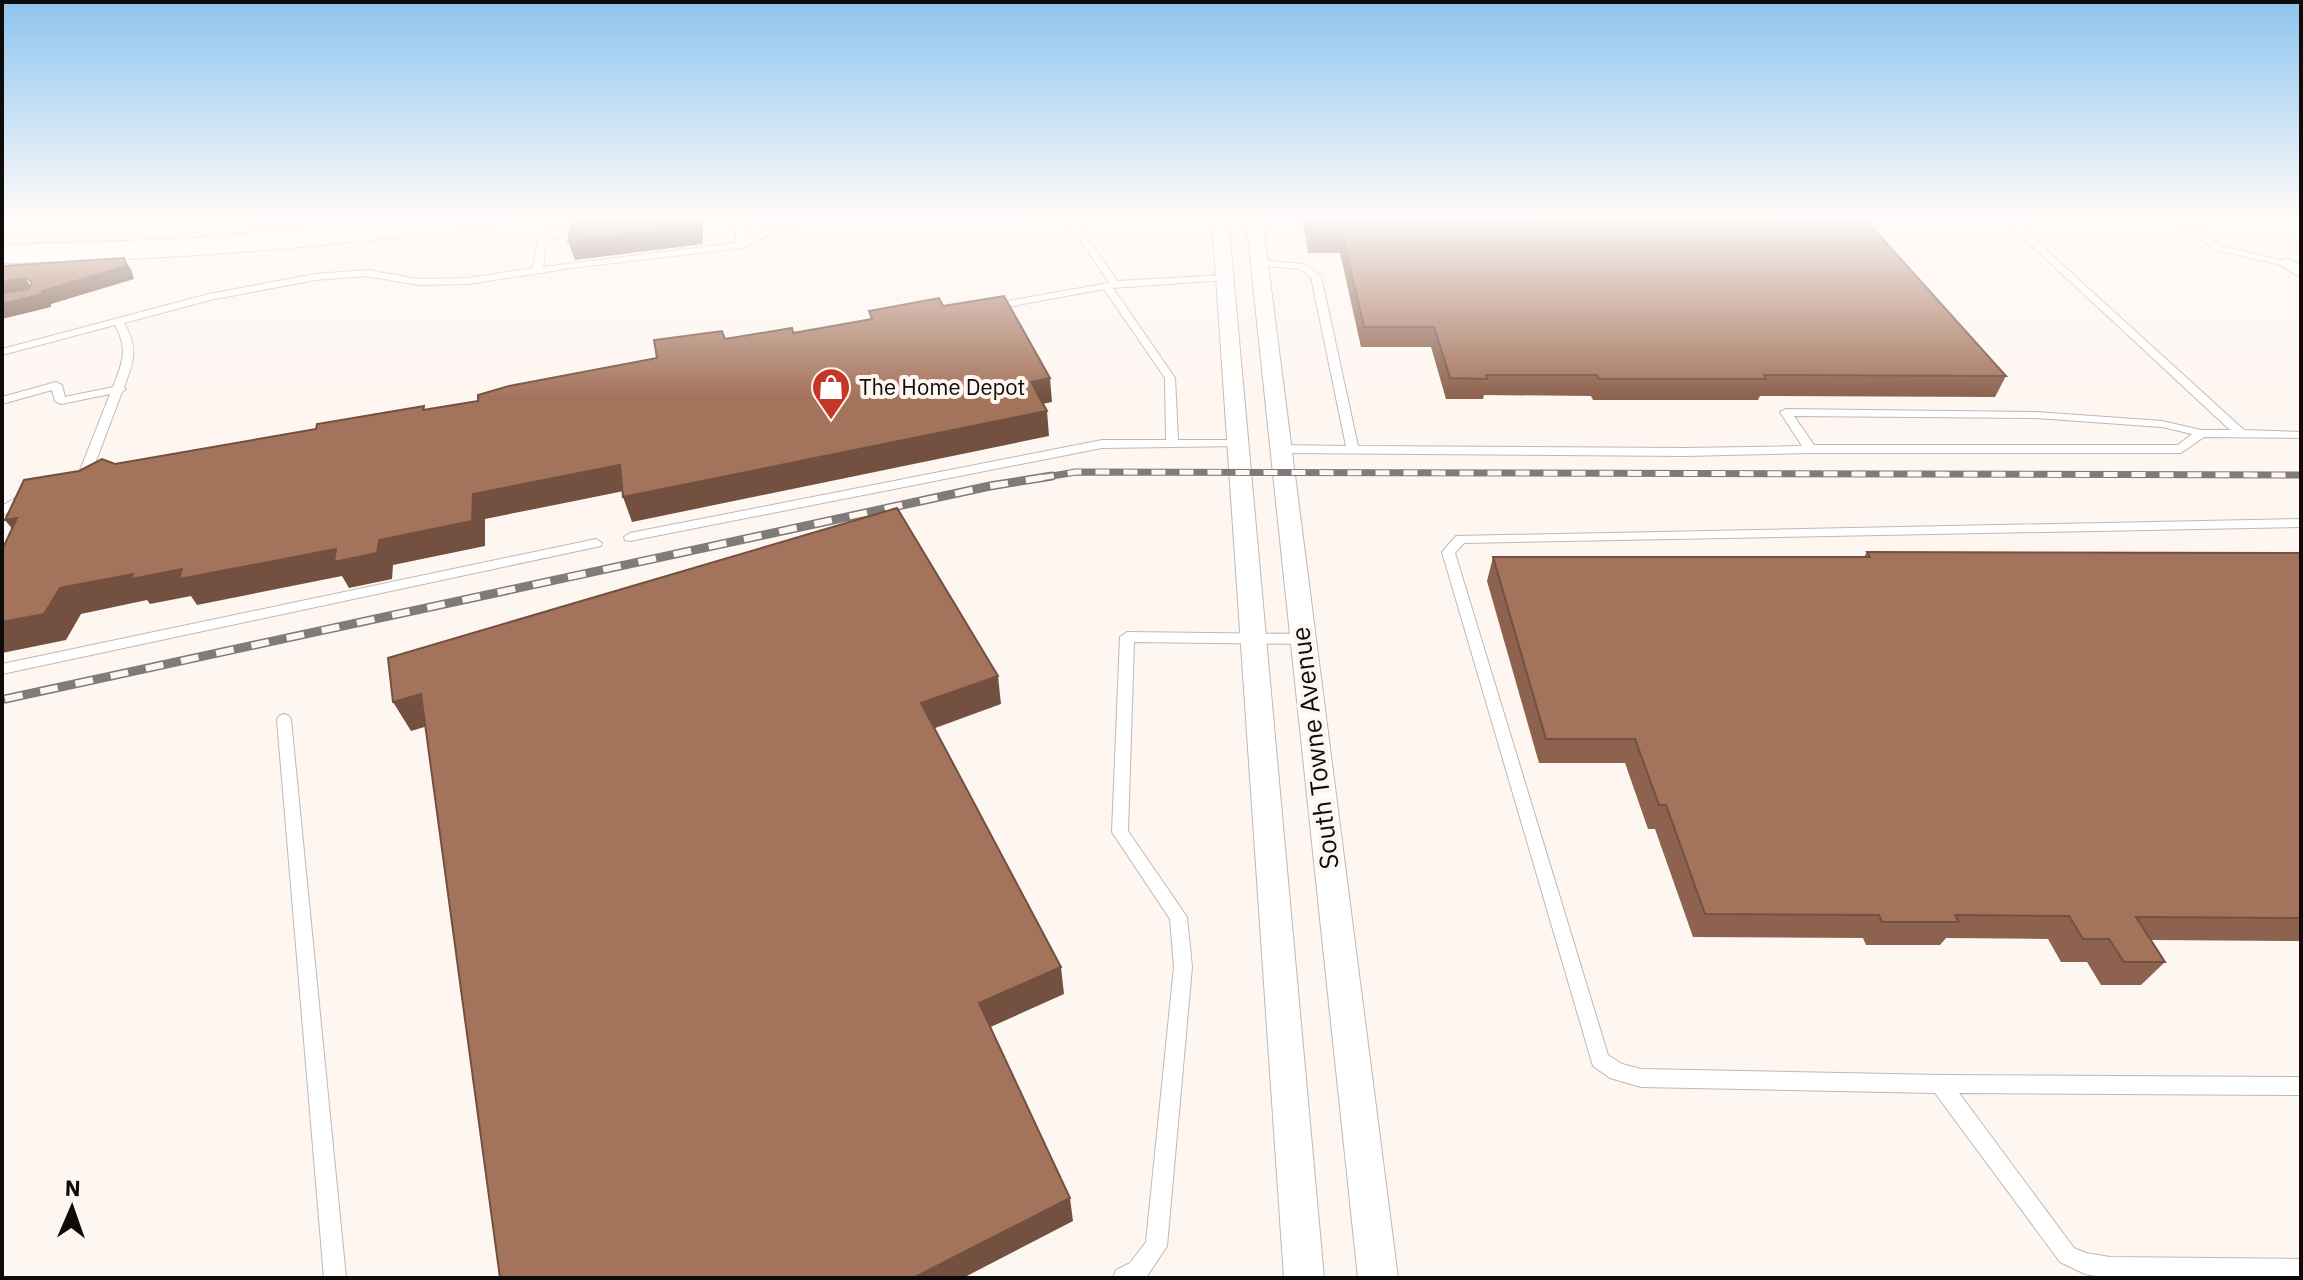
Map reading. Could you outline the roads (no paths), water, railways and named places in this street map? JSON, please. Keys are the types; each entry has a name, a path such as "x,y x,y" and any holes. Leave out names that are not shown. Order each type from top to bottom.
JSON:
{"street":[{"name":"South Towne Avenue","path":"1224,278 1304,1278"},
{"name":"South Towne Avenue","path":"1261,278 1378,1278"}],"lane":[{"path":"2,352 209,297 311,278"},
{"path":"394,278 418,282 491,278"},
{"path":"1106,278 1170,378 1172,444"},
{"path":"980,309 1129,282 1210,278"},
{"path":"1316,278 1353,450"},
{"path":"2071,278 2240,433"},
{"path":"97,476 76,479 120,389 129,359 127,337 118,321"},
{"path":"2,401 56,385 61,401 120,389"},
{"path":"1810,449 1786,412 2104,419 2162,424 2201,433 2301,435"},
{"path":"1280,449 1685,452 2181,449 2201,433"},
{"path":"630,537 1102,444 1237,444"},
{"path":"2,512 36,490"},
{"path":"2301,523 1461,539 1448,552 1600,1060 1617,1072 1641,1078 2301,1086"},
{"path":"2,669 596,543"},
{"path":"1124,1278 1138,1271 1156,1246 1183,967 1178,917 1120,832 1127,637 1253,636 1303,639"},
{"path":"284,720 335,1278"},
{"path":"1940,1084 2067,1255 2110,1268 2301,1270"}],"railway":[{"path":"1052,476 1076,472 2301,475"},
{"path":"5,699 990,486 1052,476"},
{"path":"1040,478 1052,476"}],"place":[{"name":"The Home Depot","path":"831,421"}]}
